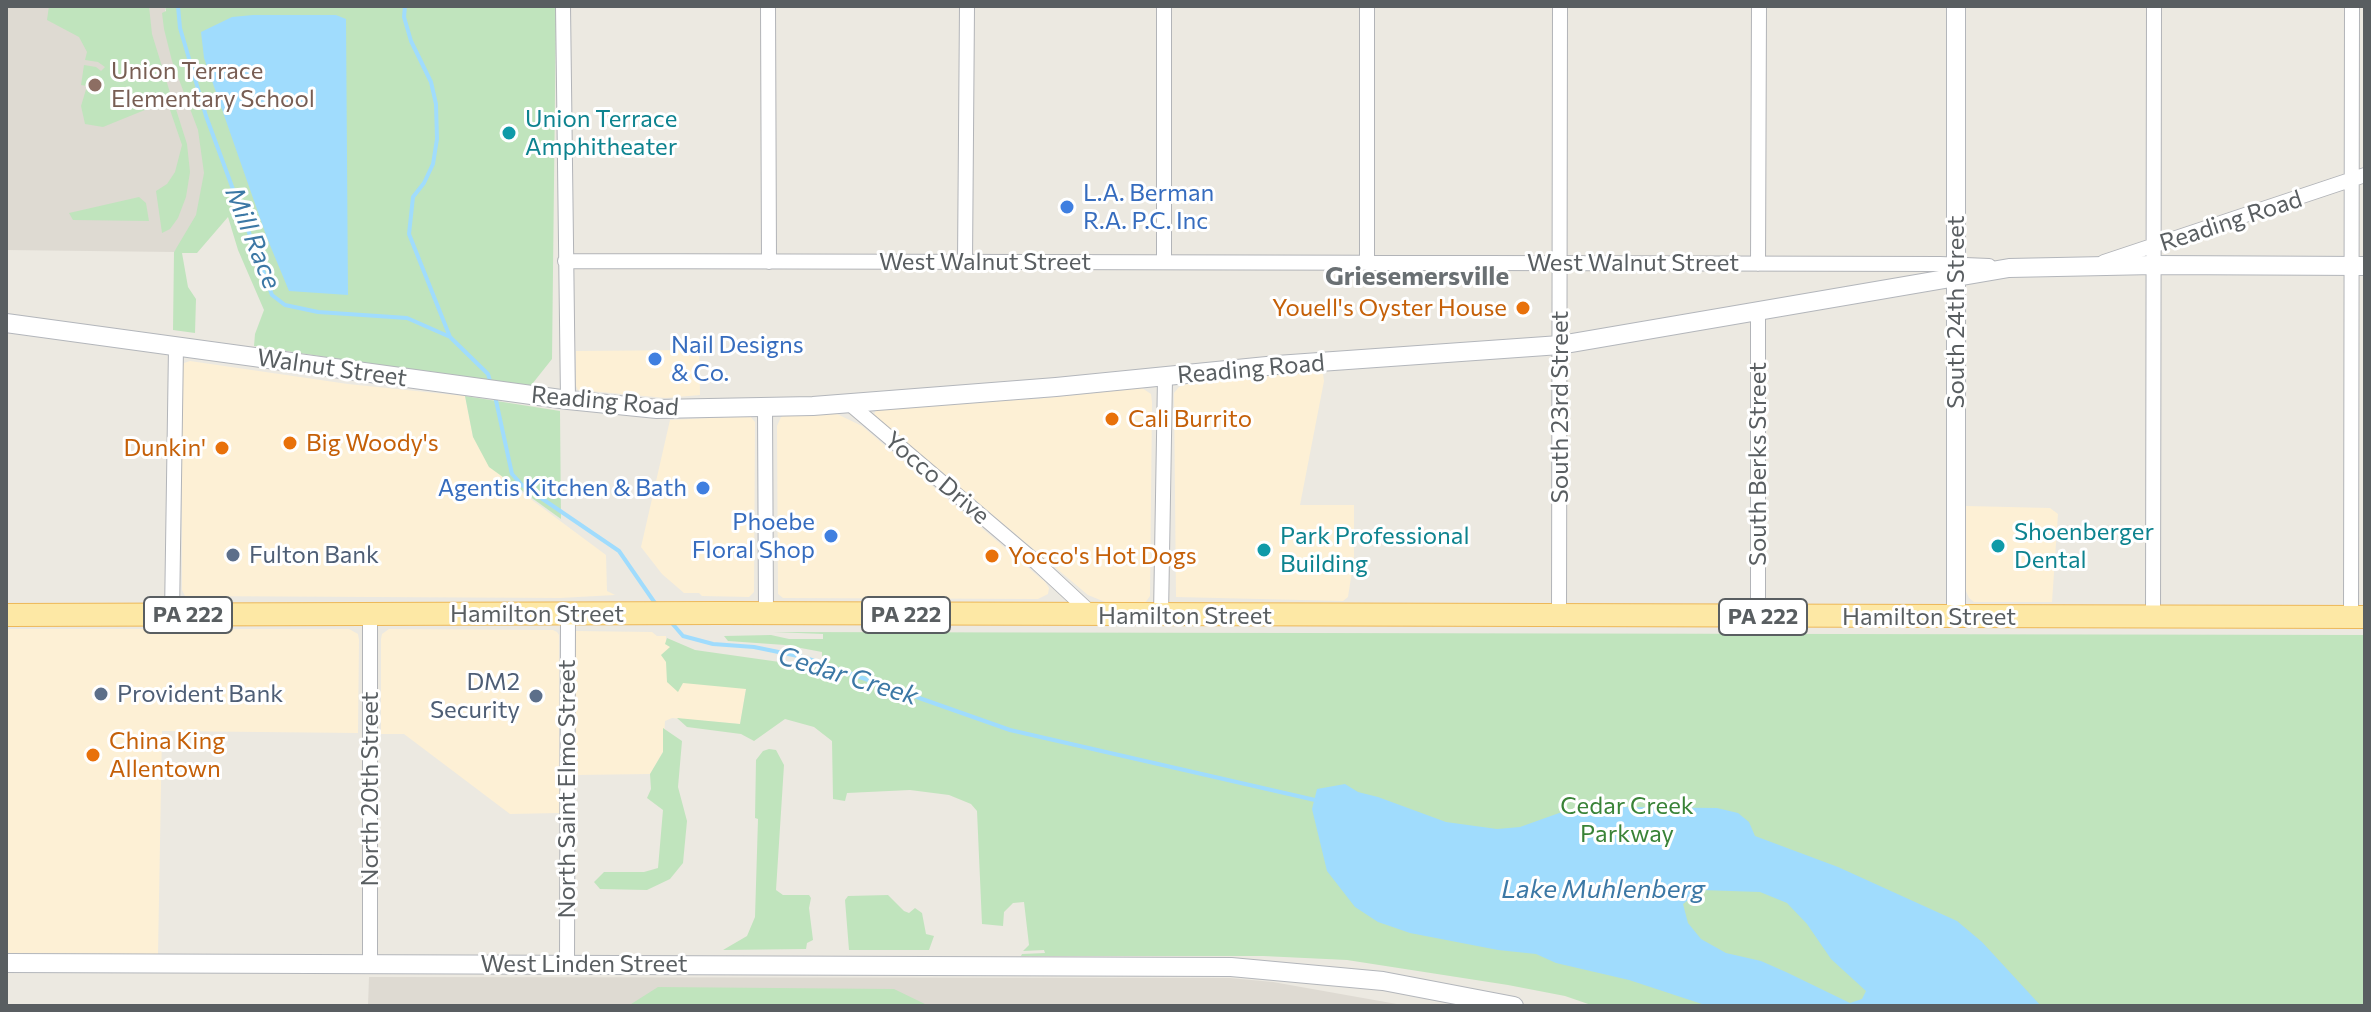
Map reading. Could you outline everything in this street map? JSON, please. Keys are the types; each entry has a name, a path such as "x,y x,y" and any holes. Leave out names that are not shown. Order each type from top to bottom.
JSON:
{"main road":[{"name":"Hamilton Street","path":"6,615 720,613 2358,617"}],"street":[{"path":"563,6 568,400"},
{"path":"768,6 769,262"},
{"path":"965,262 967,6"},
{"path":"1164,6 1164,262"},
{"path":"1367,6 1367,263"},
{"name":"South 23rd Street","path":"1559,616 1560,6"},
{"path":"1758,264 1759,6"},
{"name":"South 24th Street","path":"1956,6 1956,617"},
{"path":"2153,617 2154,6"},
{"path":"2352,6 2358,178 2358,617"},
{"name":"Reading Road","path":"487,389 657,409 851,405 1165,378 1277,365 1560,345 1758,311 1956,271 2096,265 2154,255 2358,178"},
{"path":"2154,255 2358,266"},
{"name":"West Walnut Street","path":"565,261 1758,264 1956,271"},
{"name":"South Berks Street","path":"1758,311 1758,617"},
{"path":"6,323 176,347 172,615"},
{"name":"Walnut Street","path":"176,347 487,389"},
{"path":"1161,615 1165,378"},
{"name":"Yocco Drive","path":"851,405 1037,563 1093,616"},
{"path":"765,407 766,614"},
{"name":"North Saint Elmo Street","path":"567,964 568,614"},
{"name":"North 20th Street","path":"370,615 370,964"},
{"name":"West Linden Street","path":"6,963 1270,968 1422,987 1514,1006"}],"shaded area":[{"name":"Union Terrace Elementary School","path":"6,6 165,6 166,30 204,140 206,178 203,203 190,233 174,252 6,250"},
{"path":"699,350 700,395 666,398 578,390 576,386 576,351"},
{"path":"190,361 348,384 465,396 473,437 505,480 606,555 607,591 615,595 560,598 185,596 182,590 182,367"},
{"path":"1317,368 1323,374 1324,381 1300,505 1354,505 1354,558 1348,597 1343,601 1176,597 1174,393 1188,382"},
{"path":"1142,388 1151,394 1152,402 1150,596 1145,603 1110,604 1088,595 874,415 876,409 885,407 1035,399"},
{"path":"789,414 837,414 862,426 1045,582 1049,588 1048,594 1038,599 783,598 778,594 777,426 781,417"},
{"path":"750,416 755,422 754,592 749,597 684,593 662,574 641,547 670,420"},
{"path":"1966,506 2050,508 2058,514 2052,602 1974,602 1969,598 1966,591"},
{"path":"6,629 349,629 358,634 359,640 358,733 162,731 158,954 6,953"},
{"path":"389,629 557,632 559,813 510,814 404,734 381,734 381,639"},
{"path":"576,631 652,632 657,636 666,636 666,644 746,689 740,724 672,718 665,721 663,752 650,774 574,775"},
{"path":"369,977 1230,978 1273,982 1408,1006 368,1006"}],"green space":[{"path":"49,6 149,6 152,34 172,99 103,127 85,124 81,106 87,86 81,85 84,65 101,71 105,67 98,62 85,60 87,52 79,37 47,20"},
{"path":"165,6 556,6 552,359 529,388 254,346 264,310 238,250 228,217 197,253 182,253 188,287 196,299 195,333 173,330 174,252 196,215 204,173 198,130 172,61 164,29 162,13 166,11"},
{"path":"174,103 187,144 190,172 186,197 178,218 170,229 162,233 156,191 167,184 175,172 182,145 169,107"},
{"path":"139,197 146,203 149,221 73,220 69,213"},
{"path":"465,396 560,411 561,519 489,467 473,437"},
{"name":"Cedar Creek Parkway","path":"773,632 2365,635 2365,1006 1594,1006 1565,996 1508,985 1347,960 1263,956 1021,956 1045,953 1044,950 1023,951 1029,945 1024,902 1013,903 1004,912 1003,926 982,924 977,811 971,804 949,795 910,790 847,793 845,801 833,799 832,741 814,727 785,719 754,741 741,734 687,727 677,718 740,724 746,689 683,683 678,692 667,682 666,662 661,655 670,647 665,644 667,638 695,650 822,668 822,652 785,645 728,641 724,636 771,635 789,639 823,639 823,634"},
{"path":"663,728 682,741 678,787 687,821 683,863 670,879 647,890 600,889 594,882 604,872 644,872 658,868 663,810 647,798 651,789 650,774 663,752"},
{"path":"769,749 776,750 784,765 776,890 783,895 809,895 813,940 807,943 806,949 723,950 747,936 755,917 756,760"},
{"path":"888,895 904,911 909,913 915,908 922,913 926,934 934,936 929,950 849,950 845,900 848,896"},
{"path":"658,987 894,989 925,1004 965,1006 628,1006"}],"water":[{"path":"336,15 346,19 348,295 289,291 267,238 204,58 201,32 232,17"},
{"name":"Lake Muhlenberg","path":"1345,784 1358,792 1446,822 1497,829 1520,827 1562,812 1624,807 1717,808 1738,813 1749,822 1755,836 1838,867 1957,921 1982,942 2041,1006 1708,1006 1629,980 1556,963 1536,954 1410,933 1378,922 1355,907 1327,871 1312,809 1317,789","holes":["1701,890 1760,892 1787,903 1807,924 1831,959 1866,991 1862,999 1850,1003 1761,961 1726,953 1701,939 1688,923 1683,904"]}],"waterway":[{"name":"Mill Race","path":"178,6 180,28 206,116 272,295 285,305 318,312 407,318 448,336"},
{"name":"Cedar Creek","path":"405,6 404,17 411,41 431,82 436,104 437,139 433,164 413,197 409,234 450,337 488,374 491,384"},
{"name":"Cedar Creek","path":"495,396 512,474 522,485 619,551 657,606"},
{"name":"Cedar Creek","path":"671,622 683,636 713,644 754,647 803,657 1010,730 1315,800"}],"place":[{"name":"Union Terrace Elementary School","path":"95,85"},
{"name":"Union Terrace Amphitheater","path":"509,133"},
{"name":"L.A. Berman R.A. P.C. Inc","path":"1067,207"},
{"name":"Youell's Oyster House","path":"1523,308"},
{"name":"Nail Designs & Co.","path":"655,359"},
{"name":"Cali Burrito","path":"1112,419"},
{"name":"Big Woody's","path":"290,443"},
{"name":"Dunkin'","path":"222,448"},
{"name":"Agentis Kitchen & Bath","path":"703,488"},
{"name":"Phoebe Floral Shop","path":"831,536"},
{"name":"Shoenberger Dental","path":"1998,546"},
{"name":"Park Professional Building","path":"1264,550"},
{"name":"Fulton Bank","path":"233,555"},
{"name":"Yocco's Hot Dogs","path":"992,556"},
{"name":"Provident Bank","path":"101,694"},
{"name":"DM2 Security","path":"536,696"},
{"name":"China King Allentown","path":"93,755"}],"district":[{"name":"Griesemersville","path":"1417,276"}]}
